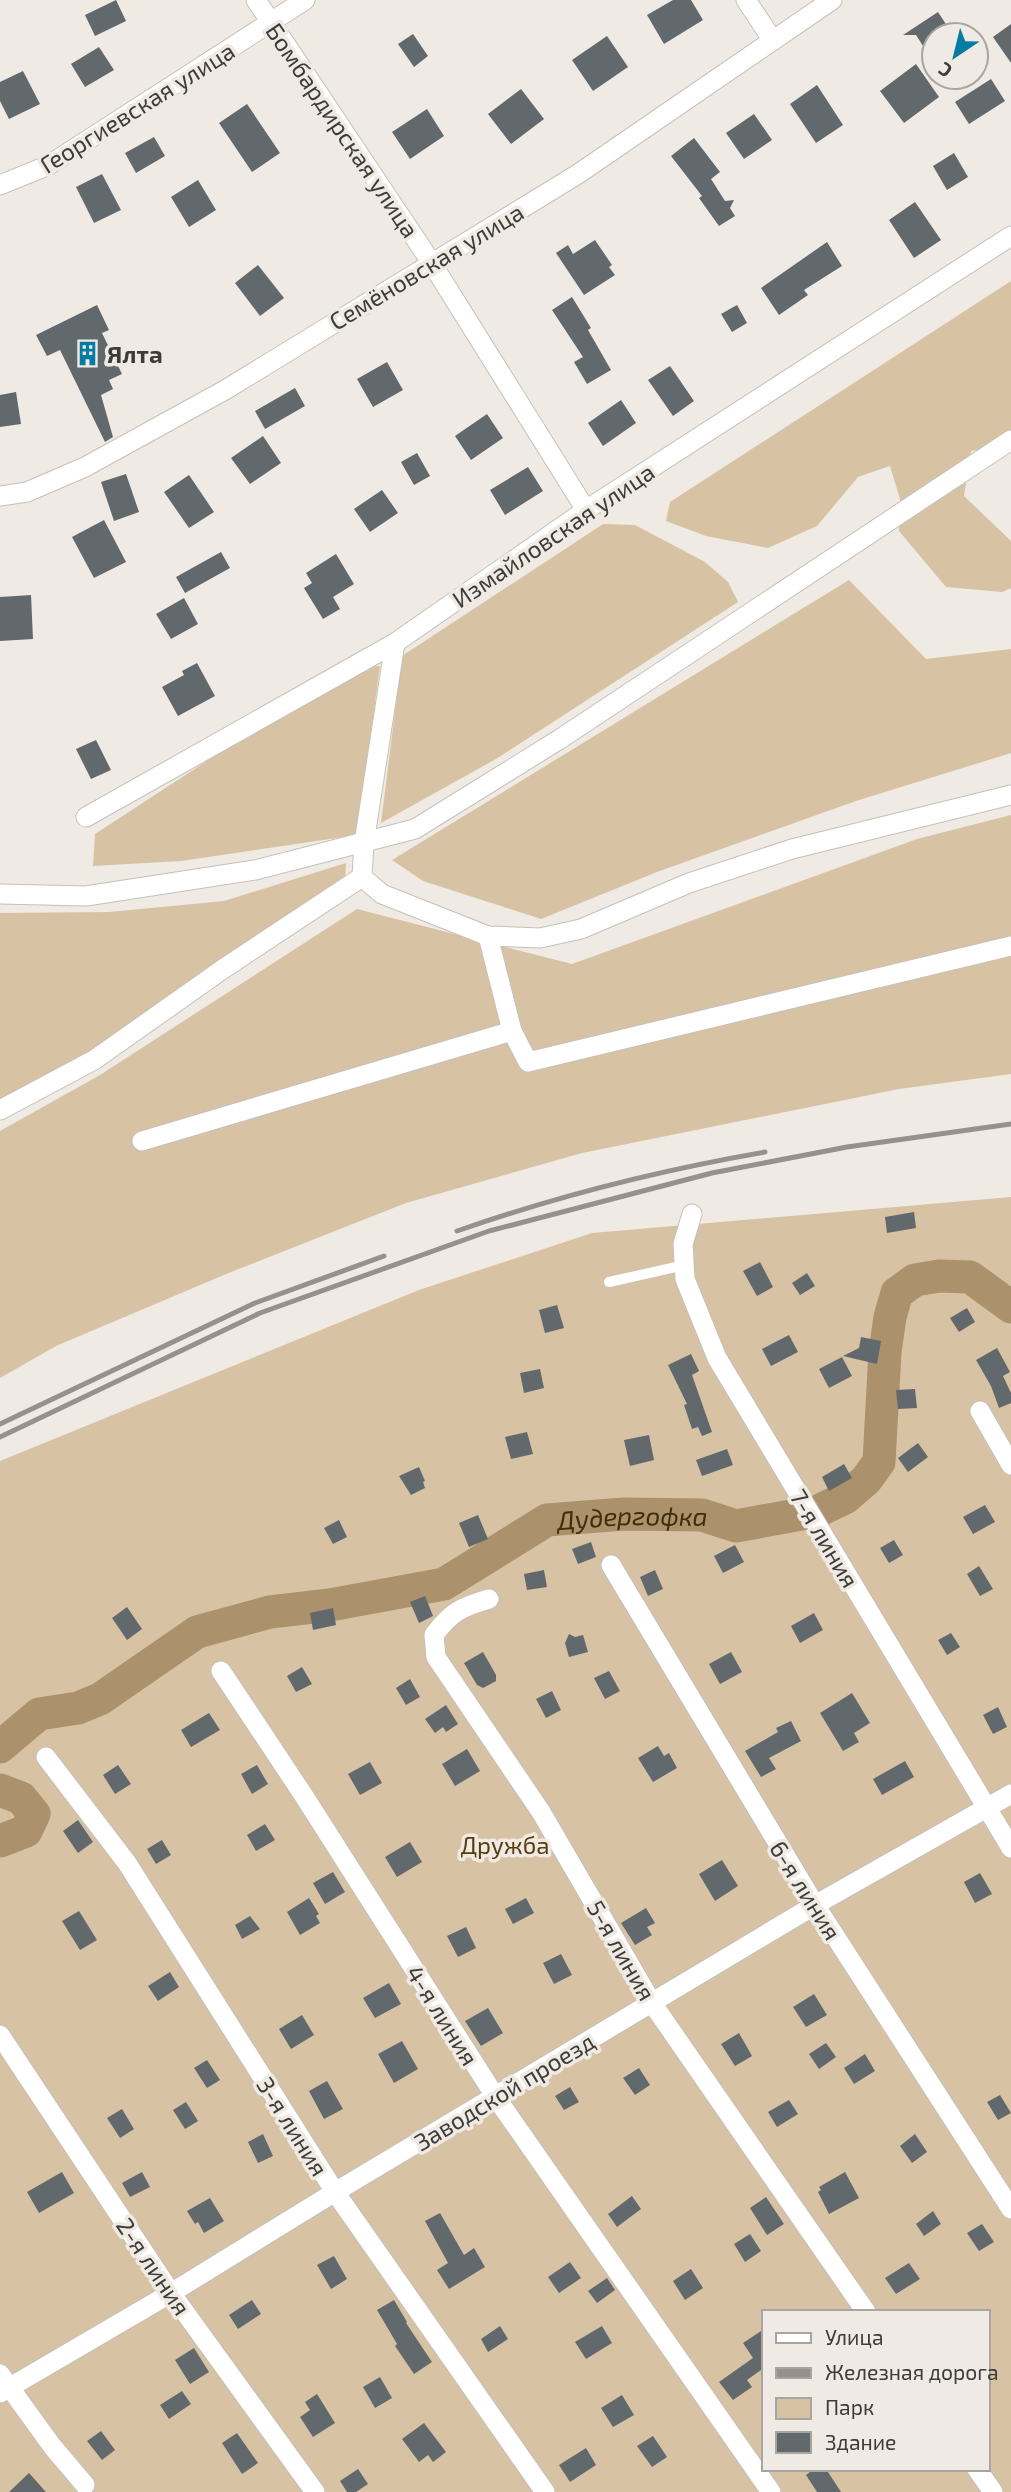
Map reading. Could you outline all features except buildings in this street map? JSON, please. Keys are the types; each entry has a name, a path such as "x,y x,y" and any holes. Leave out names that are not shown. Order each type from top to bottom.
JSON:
{"street":[{"name":"Бомбардирская улица","path":"256,0 431,262 586,510"},
{"name":"Георгиевская улица","path":"0,185 49,165 305,0"},
{"path":"746,0 772,39"},
{"name":"Семёновская улица","path":"0,496 27,492 97,461 225,390 578,174 832,0"},
{"name":"Измайловская улица","path":"86,817 395,643 586,510 1011,236"},
{"path":"0,894 86,896 255,870 415,829 560,739 1011,440"},
{"path":"362,877 364,843 395,643"},
{"path":"362,877 382,894 488,936 540,939 582,929 689,883 792,849 1011,795"},
{"path":"0,1110 94,1060 223,969 362,877"},
{"path":"488,936 512,1031 528,1062 1011,946"},
{"path":"142,1141 512,1031"},
{"name":"7-я линия","path":"692,1214 683,1244 685,1279 717,1358 1011,1848"},
{"path":"980,1411 1011,1465"},
{"name":"6-я линия","path":"611,1565 815,1905 1011,2209"},
{"name":"5-я линия","path":"489,1599 462,1606 444,1622 434,1635 436,1657 541,1812 652,2003 865,2310"},
{"name":"4-я линия","path":"220,1671 304,1796 495,2096 771,2492"},
{"name":"3-я линия","path":"46,1757 127,1863 335,2192 545,2492"},
{"name":"Заводской проезд","path":"3,2385 171,2293 815,1905 1011,1794"},
{"name":"2-я линия","path":"0,2035 171,2293 315,2492"},
{"path":"3,2385 85,2486"},
{"path":"977,2471 993,2492"}],"lane":[{"path":"609,1282 685,1265"}],"green space":[{"path":"1011,281 1011,444 971,451 964,496 1011,541 1011,588 1002,592 946,587 899,531 900,499 890,466 858,477 817,526 768,548 706,536 666,521 670,502"},
{"path":"603,524 635,525 705,562 728,582 738,602 496,759 381,823 402,656"},
{"path":"849,580 926,659 1011,649 1011,753 856,801 657,872 541,919 423,881 392,860"},
{"path":"380,666 357,835 181,861 93,866 95,834 213,757 365,667"},
{"path":"1011,815 1011,1074 899,1089 582,1153 406,1203 231,1272 56,1346 0,1378 0,1131 100,1075 357,909 572,964 917,839"},
{"path":"346,863 345,879 82,1056 0,1100 0,913 109,912 224,901"},
{"name":"Дружба","path":"1011,1197 1011,2492 0,2492 0,1461 419,1290 592,1233"}],"waterway":[{"name":"Дудергофка","path":"0,1747 39,1714 78,1708 100,1699 197,1632 270,1612 330,1605 444,1584 547,1520 624,1514 702,1515 736,1526 818,1511 845,1498 866,1480 879,1462 885,1352 897,1293 915,1280 939,1276 970,1277 1011,1307"},
{"name":"Дудергофка","path":"0,1790 21,1798 34,1814 26,1831 0,1841"}],"railway":[{"path":"0,1437 260,1313 489,1231 712,1173 847,1147 1011,1124"},
{"path":"457,1231 610,1185 765,1152"},
{"path":"0,1424 255,1303 384,1256"}],"place":[{"name":"Ялта","path":"87,353"}]}
